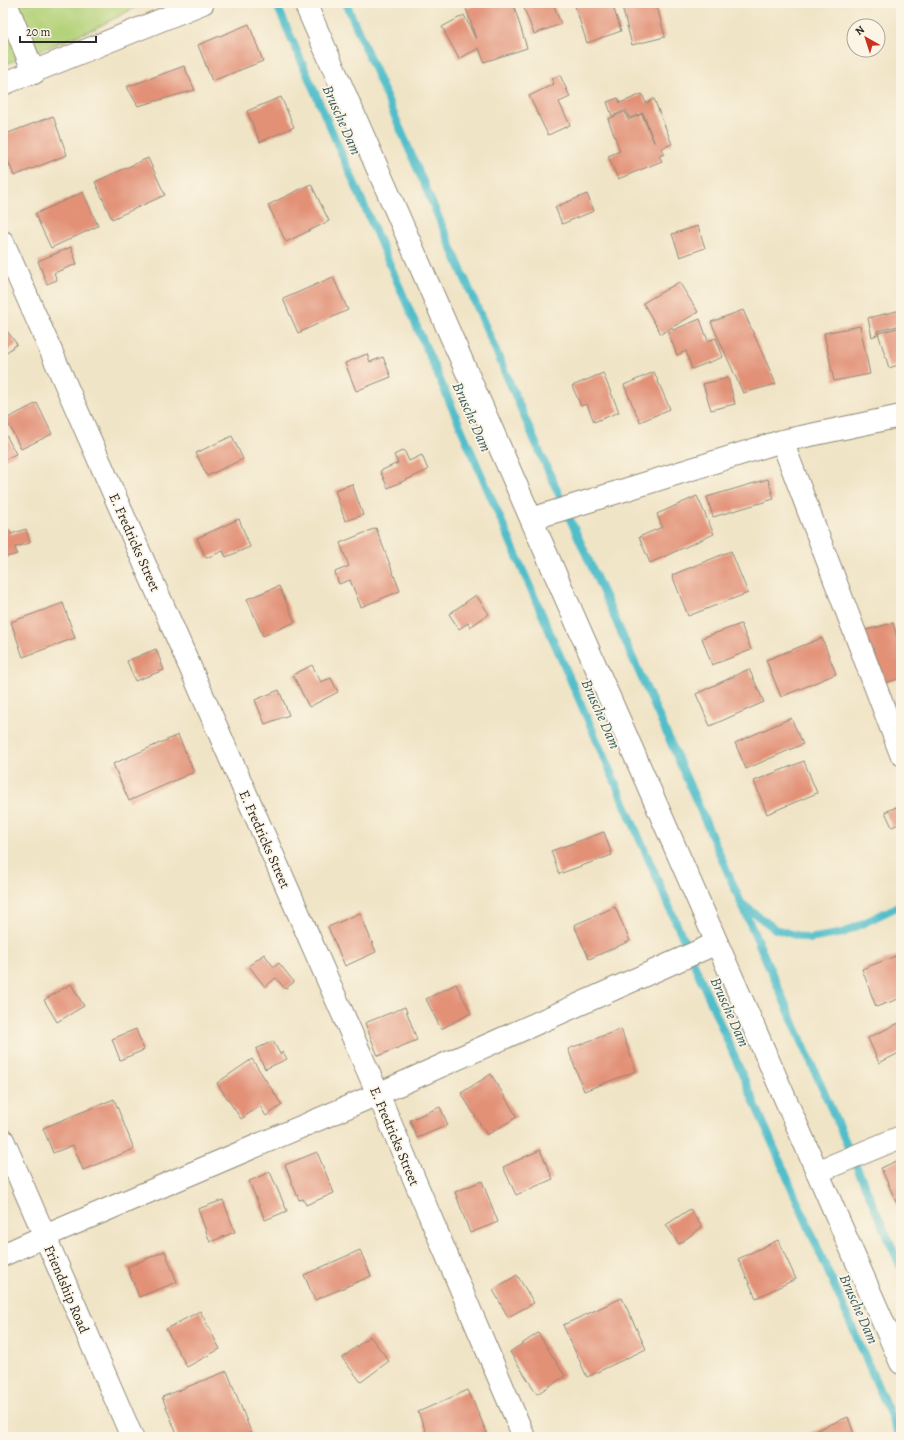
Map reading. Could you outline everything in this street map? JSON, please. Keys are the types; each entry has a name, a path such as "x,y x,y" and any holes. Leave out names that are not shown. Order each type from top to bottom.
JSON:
{"street":[{"path":"6,3 34,73"},
{"path":"3,84 34,73 203,3"},
{"path":"305,3 536,518 717,943 901,1363"},
{"name":"E. Fredricks Street","path":"3,242 378,1094 524,1437"},
{"path":"536,518 782,441 901,416"},
{"path":"782,441 901,754"},
{"path":"3,1256 45,1236 378,1094 675,960 717,943"},
{"path":"817,1172 901,1137"},
{"name":"Friendship Road","path":"3,1140 132,1437"}],"green space":[{"path":"3,3 144,3 94,29 3,65"}],"building":[{"path":"481,3 513,3 527,48 484,62 479,48 459,59 442,27 464,15 476,39 466,8"},
{"path":"522,3 553,3 561,24 534,34"},
{"path":"574,3 612,3 621,31 587,43"},
{"path":"621,3 656,3 665,37 632,45"},
{"path":"249,24 263,61 212,81 198,45"},
{"path":"184,66 195,90 138,106 127,87"},
{"path":"560,75 570,97 559,102 570,125 548,135 529,96 554,84 552,79"},
{"path":"642,94 646,103 654,99 672,144 662,148 664,154 659,156 662,161 618,179 608,156 620,151 608,119 625,112 628,120 642,114 654,142 643,113 629,118 626,110 612,116 607,102 618,98 620,103"},
{"path":"281,97 294,127 260,142 247,111"},
{"path":"53,116 67,155 14,176 3,148 3,135"},
{"path":"148,158 165,195 112,219 95,182"},
{"path":"311,184 329,221 286,242 268,205"},
{"path":"83,192 98,226 51,248 35,214"},
{"path":"587,194 594,211 562,224 555,207"},
{"path":"698,226 705,248 680,257 672,234"},
{"path":"71,247 77,264 54,273 57,280 47,284 38,261"},
{"path":"333,277 348,310 298,333 283,299"},
{"path":"679,282 698,312 661,334 643,303"},
{"path":"743,310 776,384 743,393 711,322"},
{"path":"901,310 901,325 877,331 877,335 872,337 868,318"},
{"path":"700,319 708,341 716,338 723,357 692,369 686,351 677,355 668,332"},
{"path":"3,326 17,344 3,355"},
{"path":"860,326 870,374 834,381 824,333"},
{"path":"901,327 901,364 889,368 878,333"},
{"path":"367,354 370,362 383,357 391,377 356,391 345,363"},
{"path":"654,372 670,409 640,422 624,385"},
{"path":"603,373 619,412 594,422 587,404 581,406 572,386"},
{"path":"728,378 735,404 711,410 703,384"},
{"path":"37,403 52,434 21,449 6,419"},
{"path":"3,429 16,454 3,460"},
{"path":"232,436 243,459 207,476 196,453"},
{"path":"404,450 409,461 422,455 428,470 388,488 380,471 398,463 394,455"},
{"path":"768,479 774,499 713,517 707,497"},
{"path":"352,484 363,515 345,521 335,490"},
{"path":"697,496 714,534 650,563 639,537 662,527 657,514"},
{"path":"239,519 250,547 226,557 223,551 206,558 197,538"},
{"path":"376,528 400,591 361,607 350,580 339,584 335,572 349,566 340,543"},
{"path":"9,529 11,534 26,529 30,543 15,547 17,554 3,558 3,531"},
{"path":"731,551 748,593 688,616 672,575"},
{"path":"279,586 295,622 263,636 247,599"},
{"path":"476,595 489,614 470,627 468,623 459,629 449,614"},
{"path":"63,603 75,638 23,657 11,622"},
{"path":"893,623 898,640 901,640 901,678 879,685 863,631"},
{"path":"741,624 751,650 712,665 702,638"},
{"path":"822,638 836,674 781,697 766,660"},
{"path":"156,649 164,670 135,681 127,661"},
{"path":"312,665 321,682 331,678 338,692 309,707 293,675"},
{"path":"749,669 764,702 710,726 696,694"},
{"path":"279,690 289,715 265,724 255,700"},
{"path":"791,718 803,744 746,769 735,743"},
{"path":"178,735 194,772 129,801 113,764"},
{"path":"804,761 817,793 767,814 754,781"},
{"path":"901,805 901,823 892,827 885,812"},
{"path":"604,832 612,855 559,874 551,851"},
{"path":"615,907 630,941 589,959 574,925"},
{"path":"360,913 376,952 345,966 328,927"},
{"path":"264,954 274,967 279,963 294,982 285,989 276,978 265,987 249,966"},
{"path":"901,954 901,998 876,1007 862,969"},
{"path":"71,984 84,1006 57,1022 44,1000"},
{"path":"456,984 471,1013 441,1029 426,999"},
{"path":"405,1007 417,1040 378,1056 365,1023"},
{"path":"901,1022 901,1052 879,1063 868,1038"},
{"path":"136,1029 144,1050 120,1060 112,1039"},
{"path":"621,1029 636,1071 584,1091 568,1049"},
{"path":"273,1041 280,1054 283,1052 287,1059 265,1069 256,1049"},
{"path":"252,1059 282,1105 266,1116 260,1106 241,1119 217,1083"},
{"path":"491,1074 517,1117 487,1135 461,1093"},
{"path":"114,1099 134,1149 83,1170 73,1145 53,1153 43,1128"},
{"path":"440,1107 448,1125 417,1138 410,1120"},
{"path":"540,1150 553,1179 516,1195 503,1167"},
{"path":"317,1152 334,1193 306,1205 303,1199 299,1200 285,1165"},
{"path":"901,1159 901,1213 881,1168"},
{"path":"270,1172 287,1211 265,1220 249,1181"},
{"path":"482,1181 498,1222 470,1233 455,1192"},
{"path":"223,1200 235,1232 210,1242 198,1209"},
{"path":"690,1209 702,1227 679,1244 666,1225"},
{"path":"778,1240 796,1279 756,1298 738,1259"},
{"path":"360,1250 371,1276 315,1300 304,1275"},
{"path":"165,1251 177,1282 139,1297 127,1267"},
{"path":"517,1275 534,1303 508,1317 493,1290"},
{"path":"622,1298 646,1349 587,1377 563,1325"},
{"path":"200,1311 220,1349 187,1367 166,1329"},
{"path":"538,1333 565,1376 537,1394 510,1352"},
{"path":"370,1336 389,1361 361,1382 342,1358"},
{"path":"227,1371 253,1437 178,1437 162,1397"},
{"path":"468,1390 487,1433 478,1437 428,1437 418,1412"},
{"path":"848,1417 855,1437 806,1437 805,1435"}],"waterway":[{"name":"Brusche Dam","path":"276,3 900,1437"},
{"path":"346,3 534,439 671,743 901,1268"},
{"path":"741,903 775,929 809,939 843,933 901,905"}]}
